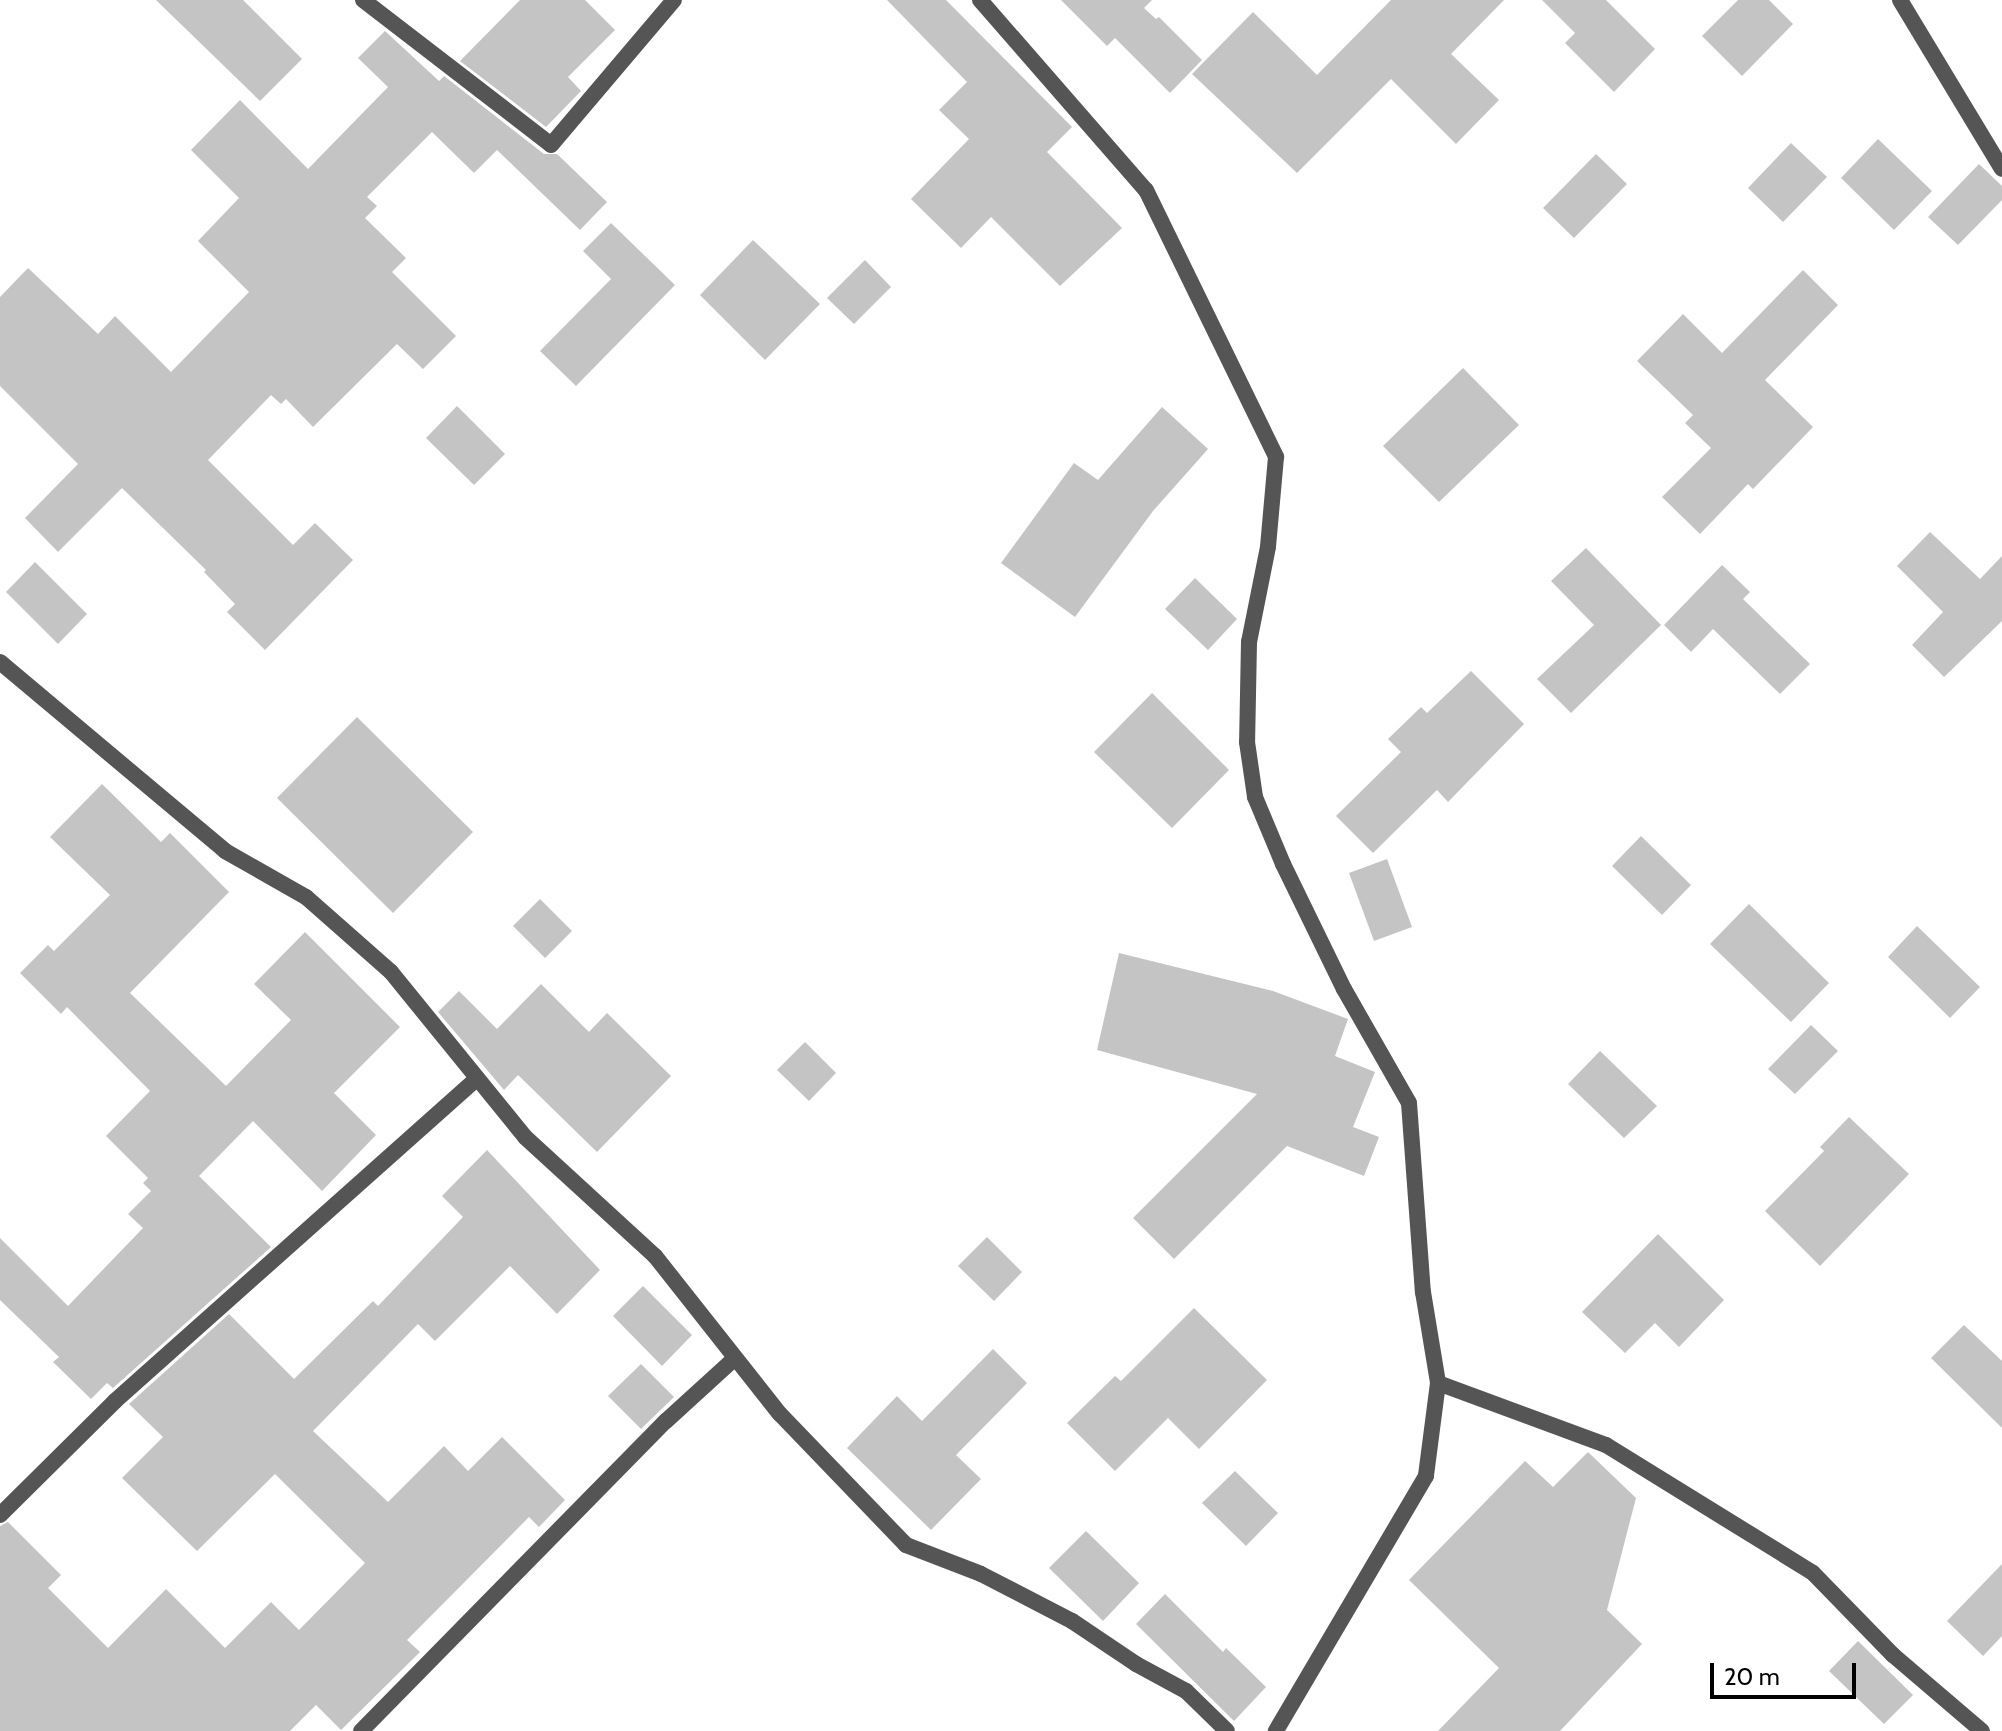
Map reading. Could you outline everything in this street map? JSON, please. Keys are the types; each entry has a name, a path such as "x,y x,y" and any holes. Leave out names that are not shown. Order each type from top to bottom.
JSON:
{"street":[{"path":"363,0 551,145 674,0"},
{"path":"980,0 1146,190 1276,457 1268,547 1249,642 1247,742 1255,797 1283,864 1344,989 1409,1103 1423,1292 1438,1383 1426,1476 1276,1731"},
{"path":"1900,0 2002,169"},
{"path":"0,662 225,851 317,906 391,972 525,1137 655,1256 735,1358 839,1479 906,1545 981,1574 1072,1621 1136,1664 1186,1691 1227,1731"},
{"path":"0,1515 115,1401 476,1079"},
{"path":"361,1731 666,1421 735,1358"},
{"path":"1438,1383 1606,1445 1813,1573 1893,1655 1982,1731"}],"building":[{"path":"156,0 243,0 302,59 260,101"},
{"path":"520,0 585,0 615,30 568,77 581,91 546,127 460,61"},
{"path":"887,0 946,0 1072,127 1047,152 1122,228 1060,286 991,217 961,248 911,199 969,139 939,110 967,82"},
{"path":"1061,0 1152,0 1144,8 1156,19 1159,17 1202,60 1170,93 1115,38 1107,46"},
{"path":"1391,0 1504,0 1451,54 1499,100 1456,144 1391,79 1297,173 1192,74 1253,12 1317,75"},
{"path":"1542,0 1606,0 1655,49 1614,92 1565,43 1575,33"},
{"path":"1738,0 1769,0 1793,24 1742,76 1702,36"},
{"path":"385,31 439,81 444,76 544,154 557,154 607,202 580,230 497,150 474,173 432,132 367,197 377,206 365,218 406,258 392,272 456,336 423,369 397,344 313,427 286,399 281,404 271,395 208,460 293,545 315,523 353,560 265,650 227,612 235,604 204,572 206,570 122,488 58,552 25,518 78,464 0,386 0,297 28,268 98,334 115,316 171,372 249,292 198,241 239,198 191,150 240,100 308,169 388,87 358,58"},
{"path":"1878,139 1932,191 1894,230 1841,178"},
{"path":"1791,143 1827,177 1783,222 1748,188"},
{"path":"1596,154 1627,184 1574,238 1543,208"},
{"path":"1979,164 2002,186 2002,200 1958,245 1928,217"},
{"path":"611,223 675,285 576,386 540,351 611,279 583,251"},
{"path":"753,240 820,304 765,360 700,295"},
{"path":"865,260 891,287 854,324 827,298"},
{"path":"1803,270 1838,305 1765,380 1813,427 1753,489 1748,484 1700,534 1662,497 1711,448 1685,423 1693,415 1637,361 1683,314 1722,353"},
{"path":"1463,368 1519,425 1439,502 1383,446"},
{"path":"457,406 505,454 474,485 426,438"},
{"path":"1162,407 1208,449 1153,511 1075,617 1001,563 1074,463 1098,480"},
{"path":"1930,532 1980,579 2002,556 2002,621 1944,677 1912,645 1943,612 1897,566"},
{"path":"1586,548 1661,625 1571,713 1537,679 1594,625 1551,581"},
{"path":"35,562 87,614 58,644 6,592"},
{"path":"1722,565 1750,592 1743,599 1810,664 1780,694 1713,629 1691,652 1664,625"},
{"path":"1195,578 1237,619 1208,650 1165,609"},
{"path":"1471,671 1524,724 1448,802 1437,790 1373,853 1336,816 1401,752 1388,739 1421,707 1427,713"},
{"path":"1152,693 1229,770 1172,828 1094,752"},
{"path":"357,717 473,832 393,913 277,798"},
{"path":"102,784 161,842 170,833 229,892 130,993 226,1086 291,1020 254,984 305,932 400,1027 334,1093 376,1135 322,1191 253,1121 199,1176 271,1247 113,1388 107,1383 91,1399 53,1362 59,1357 0,1300 0,1238 68,1306 143,1228 128,1214 151,1191 143,1183 148,1178 106,1136 150,1091 67,1007 61,1014 20,973 48,945 54,951 110,895 50,837"},
{"path":"1641,836 1691,885 1662,915 1612,866"},
{"path":"1387,859 1412,927 1374,941 1349,873"},
{"path":"540,899 572,931 545,958 513,926"},
{"path":"1749,904 1829,983 1791,1022 1710,944"},
{"path":"1917,926 1980,987 1950,1018 1888,957"},
{"path":"1119,953 1273,991 1348,1019 1335,1056 1375,1072 1353,1127 1379,1137 1364,1176 1287,1146 1174,1259 1133,1218 1257,1094 1097,1050"},
{"path":"541,984 589,1032 607,1013 671,1076 597,1152 518,1075 504,1090 438,1012 459,991 497,1029"},
{"path":"1811,1025 1838,1051 1795,1094 1768,1069"},
{"path":"805,1042 836,1073 809,1101 777,1070"},
{"path":"1600,1051 1657,1106 1624,1138 1568,1084"},
{"path":"1849,1117 1909,1174 1820,1266 1765,1211 1824,1151 1820,1147"},
{"path":"487,1150 600,1270 557,1314 510,1266 435,1341 418,1324 313,1431 388,1502 444,1446 468,1471 502,1437 565,1500 539,1527 529,1517 407,1640 420,1652 341,1730 316,1705 290,1731 0,1731 0,1526 8,1522 61,1575 48,1588 108,1648 166,1589 225,1648 271,1602 299,1630 365,1563 275,1474 197,1551 122,1478 163,1437 129,1404 229,1314 294,1379 373,1301 378,1306 463,1217 442,1196"},
{"path":"1658,1234 1724,1300 1679,1347 1655,1323 1625,1353 1582,1312"},
{"path":"987,1237 1022,1272 994,1301 958,1266"},
{"path":"643,1286 692,1335 662,1366 613,1316"},
{"path":"1194,1308 1267,1380 1199,1449 1168,1418 1115,1471 1067,1423 1115,1376 1121,1381"},
{"path":"1964,1325 2002,1361 2002,1428 1931,1358"},
{"path":"993,1349 1027,1383 956,1455 981,1479 931,1530 847,1448 897,1396 922,1421"},
{"path":"641,1364 674,1397 641,1429 608,1396"},
{"path":"1588,1452 1636,1498 1607,1610 1642,1644 1560,1731 1438,1731 1499,1668 1409,1580 1525,1461 1553,1487"},
{"path":"1235,1471 1278,1513 1246,1546 1202,1503"},
{"path":"1086,1531 1139,1583 1103,1621 1049,1568"},
{"path":"2002,1564 2002,1636 1983,1656 1947,1621"},
{"path":"1165,1594 1223,1652 1226,1648 1266,1687 1234,1721 1136,1624"},
{"path":"1858,1641 1913,1695 1884,1724 1829,1671"}]}
